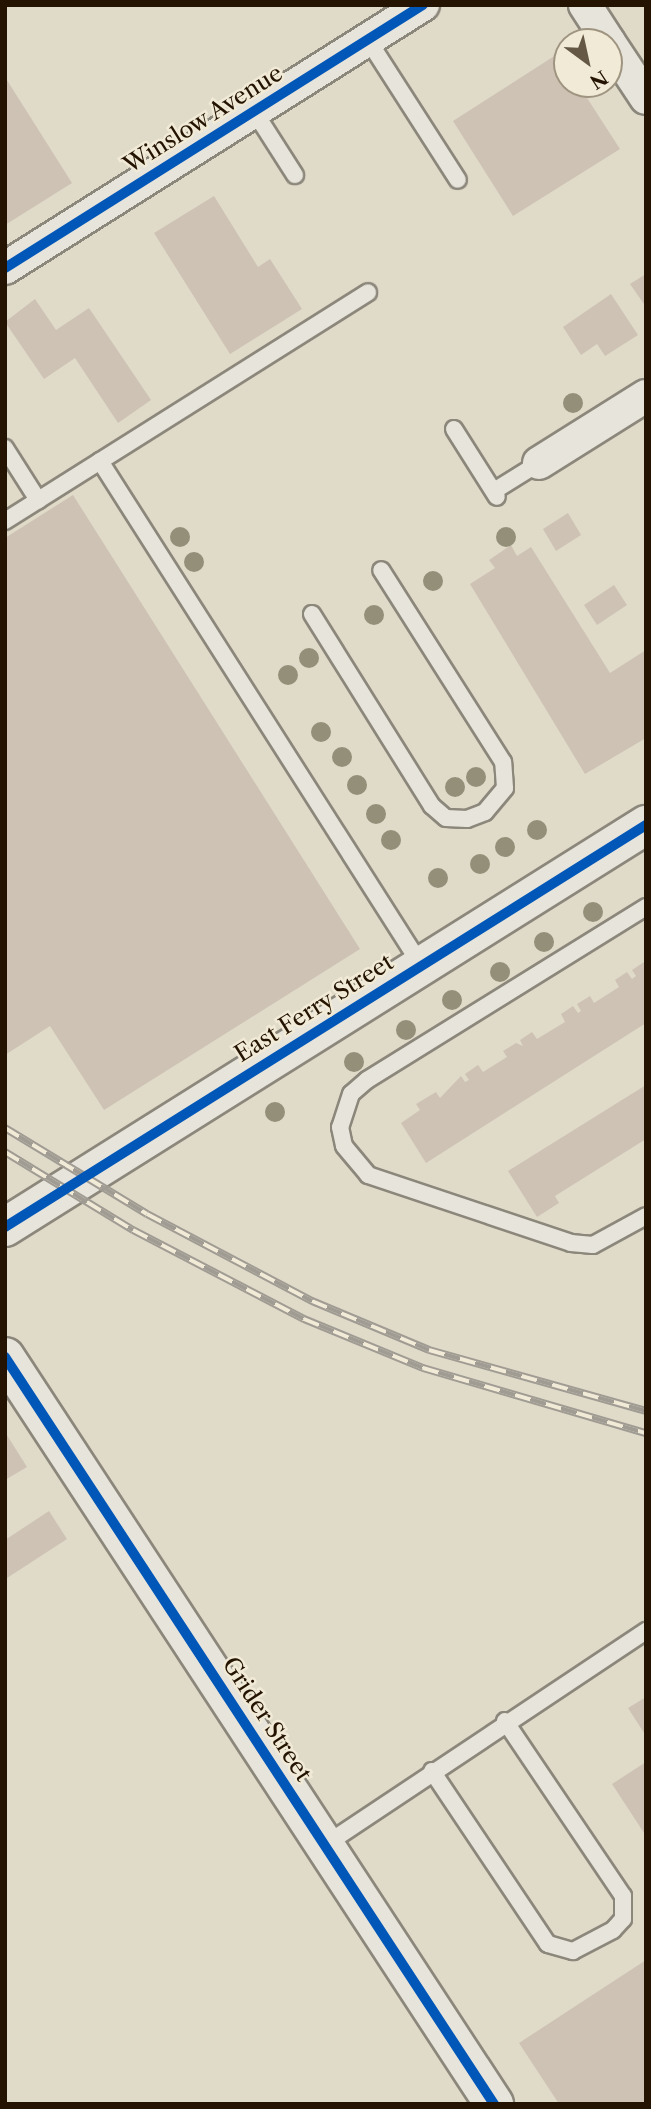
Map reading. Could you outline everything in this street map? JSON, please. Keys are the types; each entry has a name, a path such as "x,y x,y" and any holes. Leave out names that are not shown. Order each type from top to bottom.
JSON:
{"street":[{"name":"Winslow Avenue","path":"5,268 423,5"},
{"path":"585,5 600,28"},
{"path":"623,63 646,98"},
{"path":"539,463 646,396"},
{"name":"East Ferry Street","path":"5,1227 646,825"},
{"name":"Grider Street","path":"5,1357 491,2103"}],"lane":[{"path":"368,40 458,180"},
{"path":"254,111 295,175"},
{"path":"5,521 368,292"},
{"path":"454,429 496,494 539,463"},
{"path":"5,449 38,500"},
{"path":"100,461 421,965"},
{"path":"312,614 432,806 446,818 467,819 485,812 505,788 503,762 382,570"},
{"path":"646,906 367,1080 351,1094 340,1127 344,1146 368,1175 571,1243 593,1245 646,1216"},
{"path":"324,1845 505,1721 646,1631"},
{"path":"432,1771 548,1944 573,1951 613,1930 623,1919 623,1896 505,1721"}],"building":[{"path":"553,57 553,98 587,98 620,149 513,216 453,121"},
{"path":"5,77 72,183 5,225"},
{"path":"214,196 258,267 270,259 302,309 230,354 154,233"},
{"path":"646,274 646,307 630,284"},
{"path":"611,294 638,335 605,356 597,344 581,355 563,327"},
{"path":"35,299 56,330 89,308 151,400 118,423 75,358 44,379 5,322"},
{"path":"73,495 360,949 104,1110 50,1026 5,1055 5,538"},
{"path":"568,513 581,535 556,551 543,529"},
{"path":"511,545 517,556 531,547 610,673 646,650 646,738 585,774 470,584 495,568 489,560"},
{"path":"614,585 627,605 597,625 584,605"},
{"path":"644,962 646,1023 426,1163 401,1123 420,1110 416,1104 436,1092 440,1098 461,1076 465,1082 469,1080 465,1074 478,1065 483,1072 507,1057 503,1051 516,1043 523,1046 520,1040 532,1032 537,1039 565,1022 561,1014 573,1006 578,1013 581,1011 577,1004 590,996 594,1003 619,987 615,980 627,972 632,979 636,976 632,970"},
{"path":"646,1085 646,1139 555,1196 559,1203 537,1217 508,1171"},
{"path":"5,1432 27,1467 5,1480"},
{"path":"49,1511 67,1539 7,1578 5,1540"},
{"path":"646,1697 646,1736 628,1708"},
{"path":"646,1762 646,1836 612,1784"},
{"path":"646,1960 646,2104 559,2104 519,2043"}],"railway":[{"path":"5,1128 147,1214 312,1301 429,1350 646,1411"},
{"path":"5,1152 133,1230 304,1319 423,1368 646,1433"}],"cycle path":[{"path":"5,268 423,5"},
{"path":"5,1227 646,825"},
{"path":"5,1357 494,2104"}]}
